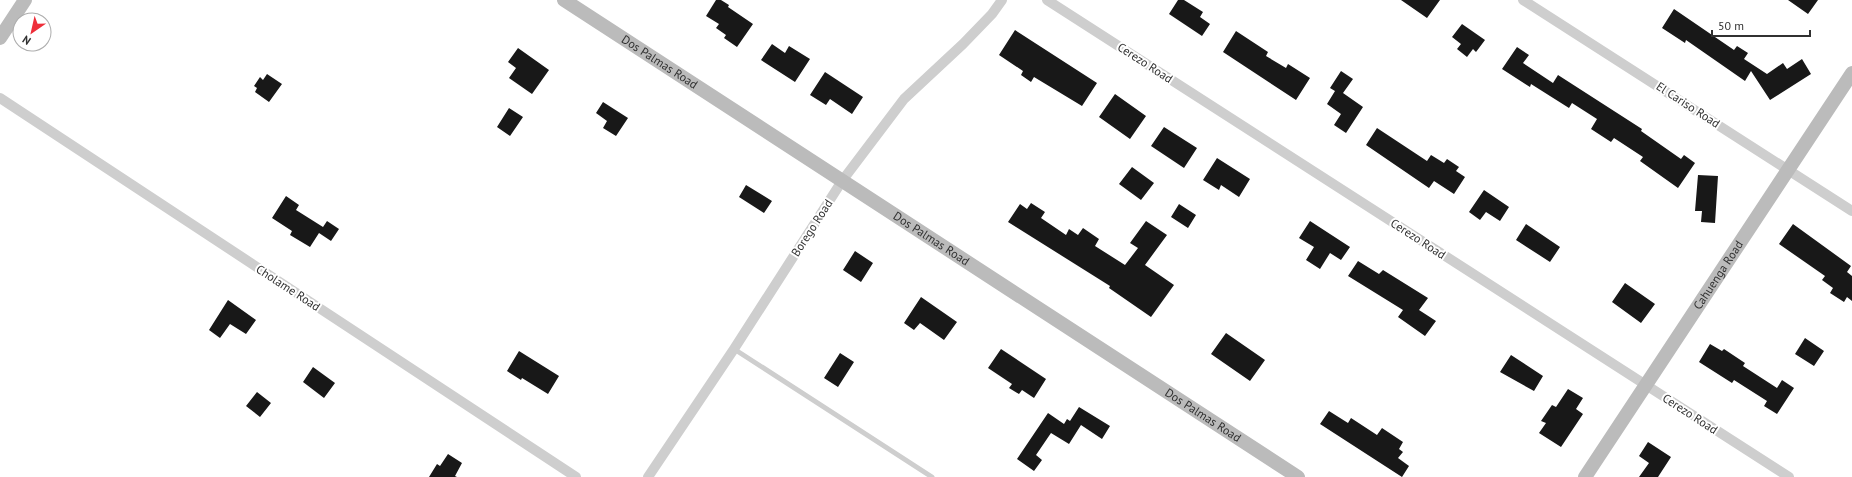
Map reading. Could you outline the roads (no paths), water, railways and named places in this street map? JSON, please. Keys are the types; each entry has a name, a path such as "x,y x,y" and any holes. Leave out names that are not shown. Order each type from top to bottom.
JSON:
{"street":[{"path":"0,38 25,0"},
{"name":"Dos Palmas Road","path":"564,0 1298,477"},
{"name":"Borego Road","path":"648,477 734,349 842,181 904,100 963,44 992,14 1002,0"},
{"name":"Cerezo Road","path":"1047,0 1789,477"},
{"name":"El Cariso Road","path":"1523,0 1852,211"},
{"name":"Cahuenga Road","path":"1585,477 1852,74"},
{"name":"Cholame Road","path":"0,98 576,477"}],"lane":[{"path":"734,349 932,477"}]}
